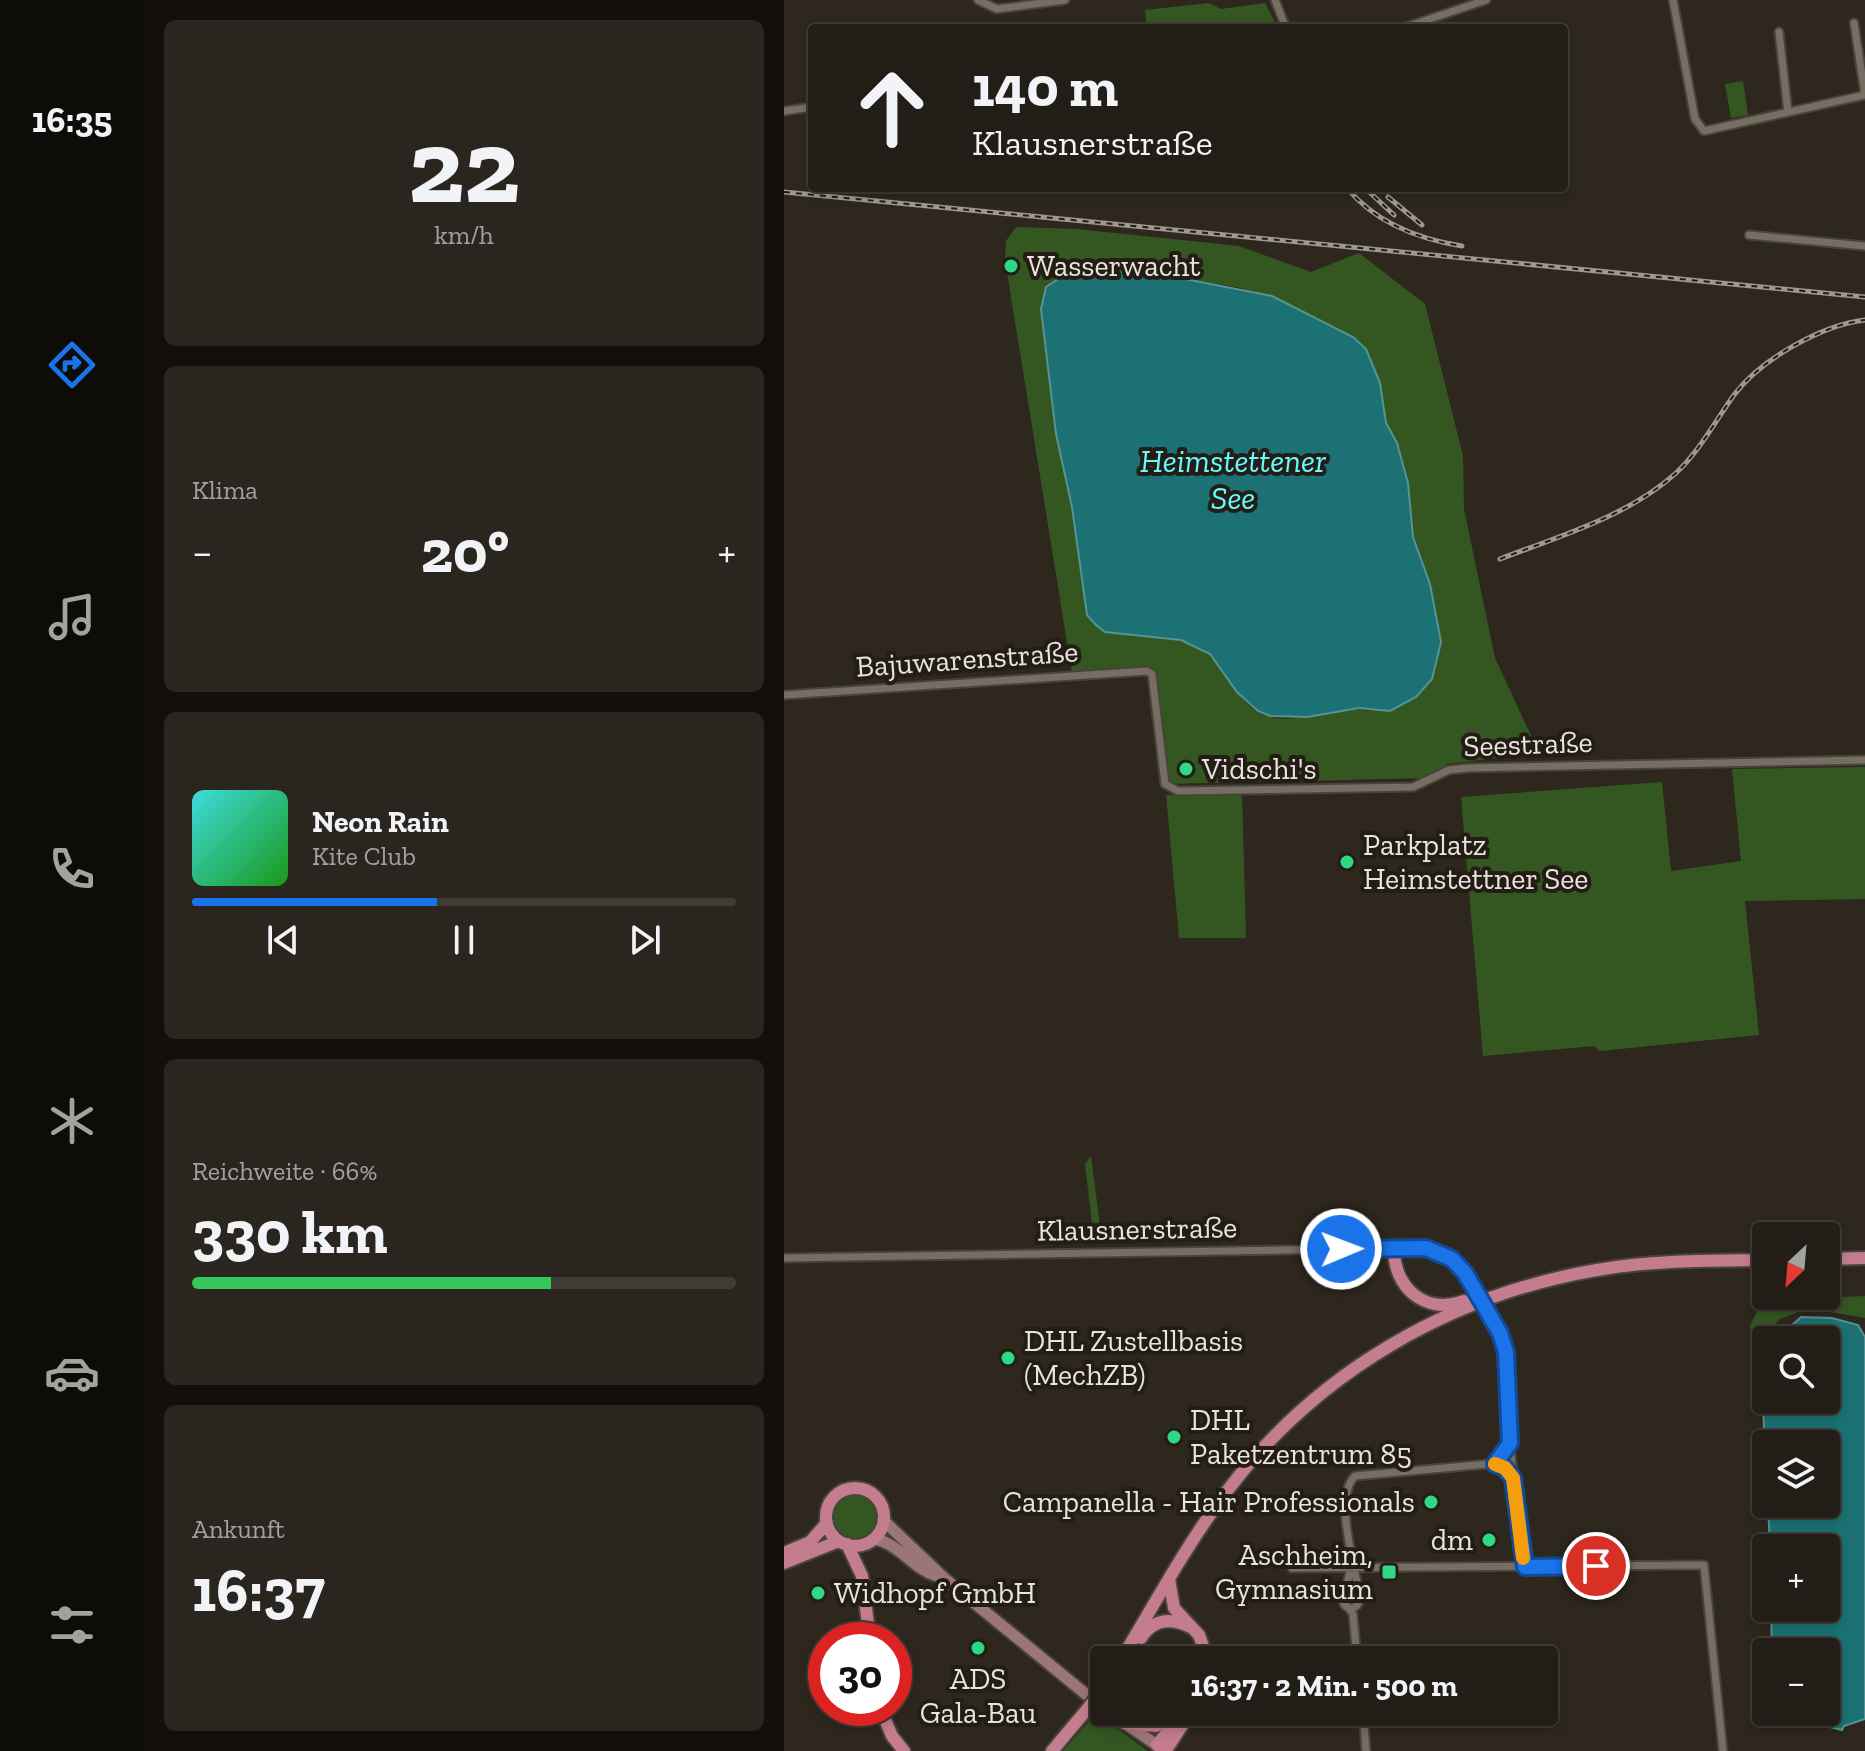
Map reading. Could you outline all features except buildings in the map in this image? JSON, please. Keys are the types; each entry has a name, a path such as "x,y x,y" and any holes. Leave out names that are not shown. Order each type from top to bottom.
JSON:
{"main road":[{"path":"1394,1249 1397,1277 1423,1301 1448,1305 1498,1289 1513,1290"},
{"path":"1840,1259 1865,1258"},
{"path":"1129,1646 1169,1579 1240,1474 1278,1432 1329,1387 1422,1327 1513,1290 1612,1268 1752,1261"},
{"path":"862,1576 827,1523 827,1510 833,1498 854,1488 877,1499 883,1520 871,1540 862,1576 868,1622"},
{"path":"784,1553 810,1542 827,1523"},
{"path":"784,1563 843,1543 871,1540"},
{"path":"1169,1579 1174,1608 1205,1646"},
{"path":"1135,1646 1158,1622 1174,1621 1193,1628"},
{"path":"1052,1751 1090,1706"},
{"path":"888,1726 904,1751"},
{"path":"1163,1749 1174,1726"},
{"path":"1163,1749 1180,1726"}],"street":[{"path":"978,0 997,9 1065,0"},
{"path":"1275,0 1284,24"},
{"path":"1415,24 1486,0"},
{"path":"1673,0 1695,119 1700,128 1711,131 1865,95 1854,23"},
{"path":"1779,32 1788,112"},
{"path":"784,111 808,108"},
{"path":"1749,235 1865,246"},
{"name":"Bajuwarenstraße","path":"784,695 1071,675 1152,674"},
{"name":"Seestraße","path":"1152,674 1165,784 1178,791 1413,787 1449,770 1467,768 1865,760"},
{"name":"Klausnerstraße","path":"784,1258 1426,1248 1445,1255 1457,1264 1473,1287 1506,1352 1510,1443"},
{"path":"1495,1464 1510,1443"},
{"path":"1510,1443 1525,1567"},
{"path":"1353,1614 1344,1597 1351,1567 1346,1494 1355,1476 1495,1464 1505,1468 1513,1478"},
{"path":"883,1520 944,1578 1090,1697"},
{"path":"871,1540 887,1542 923,1570 944,1578"},
{"path":"1292,1568 1704,1565 1723,1751"},
{"path":"1351,1567 1358,1579 1359,1601 1353,1614 1356,1646"},
{"path":"1344,1597 1351,1591 1359,1601"},
{"path":"1347,1606 1359,1601"},
{"path":"1128,1726 1163,1749"},
{"path":"1364,1726 1366,1751"}],"green space":[{"path":"1209,3 1221,9 1265,3 1276,24 1147,24 1145,10"},
{"path":"1743,81 1748,115 1731,118 1725,84"},
{"path":"1016,227 1077,229 1239,246 1311,272 1359,253 1425,304 1463,456 1464,509 1495,658 1539,753 1447,764 1430,778 1168,784 1154,670 1072,673 1005,260 1006,241","holes":["1103,272 1155,273 1241,288 1329,324 1353,337 1366,350 1380,383 1386,423 1397,443 1407,483 1413,537 1430,584 1441,642 1368,711 1350,710 1283,719 1260,713 1251,707 1203,648 1181,639 1119,634 1082,585 1072,507 1056,434 1041,309 1061,277"]},
{"path":"1865,767 1865,899 1745,901 1759,1035 1600,1051 1594,1046 1483,1056 1461,797 1662,782 1671,871 1741,861 1732,769"},
{"path":"1242,793 1246,938 1179,938 1166,795"},
{"path":"1091,1156 1102,1241 1094,1241 1085,1164"},
{"path":"1865,1296 1865,1318 1819,1310 1840,1310 1843,1297"},
{"path":"1758,1310 1803,1310 1780,1319 1773,1326 1752,1326 1752,1338 1750,1326"},
{"path":"855,1492 873,1499 880,1517 873,1535 855,1542 837,1535 830,1517 837,1499"},
{"path":"1090,1720 1090,1726 1114,1726 1148,1751 1063,1751"}],"water":[{"name":"Heimstettener See","path":"1103,272 1155,273 1272,296 1353,337 1366,349 1380,383 1386,423 1397,443 1408,483 1413,537 1430,584 1441,642 1432,679 1416,697 1390,711 1359,708 1307,717 1270,716 1258,711 1237,692 1210,654 1181,640 1105,632 1087,615 1072,507 1056,434 1041,309 1046,287 1061,277"},
{"path":"1801,1317 1832,1318 1858,1325 1865,1337 1865,1719 1844,1726 1842,1730 1826,1726 1840,1726 1840,1638 1772,1638 1771,1622 1840,1622 1840,1534 1769,1534 1769,1518 1840,1518 1840,1430 1764,1430 1763,1414 1840,1414 1840,1326 1791,1326"}],"railway":[{"path":"784,192 1865,297"},
{"path":"1351,192 1371,211 1399,228 1462,246"},
{"path":"1369,192 1394,215"},
{"path":"1388,197 1422,225"},
{"path":"1500,559 1592,524 1657,488 1684,465 1734,395 1760,369 1812,336 1865,320"}],"slow traffic":[{"path":"1495,1464 1509,1471 1513,1478 1523,1558"}],"place":[{"name":"Wasserwacht","path":"1011,266"},
{"name":"Vidschi's","path":"1186,769"},
{"name":"Parkplatz Heimstettner See","path":"1347,862"},
{"name":"DHL Zustellbasis (MechZB)","path":"1008,1358"},
{"name":"DHL Paketzentrum 85","path":"1174,1437"},
{"name":"Campanella - Hair Professionals","path":"1431,1502"},
{"name":"dm","path":"1489,1540"},
{"name":"Aschheim, Gymnasium","path":"1389,1572"},
{"name":"Widhopf GmbH","path":"818,1593"},
{"name":"ADS Gala-Bau","path":"978,1648"}],"route":[{"path":"1341,1249 1426,1248 1452,1259 1465,1273 1500,1333 1506,1352 1510,1443 1508,1450 1495,1464 1509,1471 1513,1478 1525,1567 1596,1566"}]}
